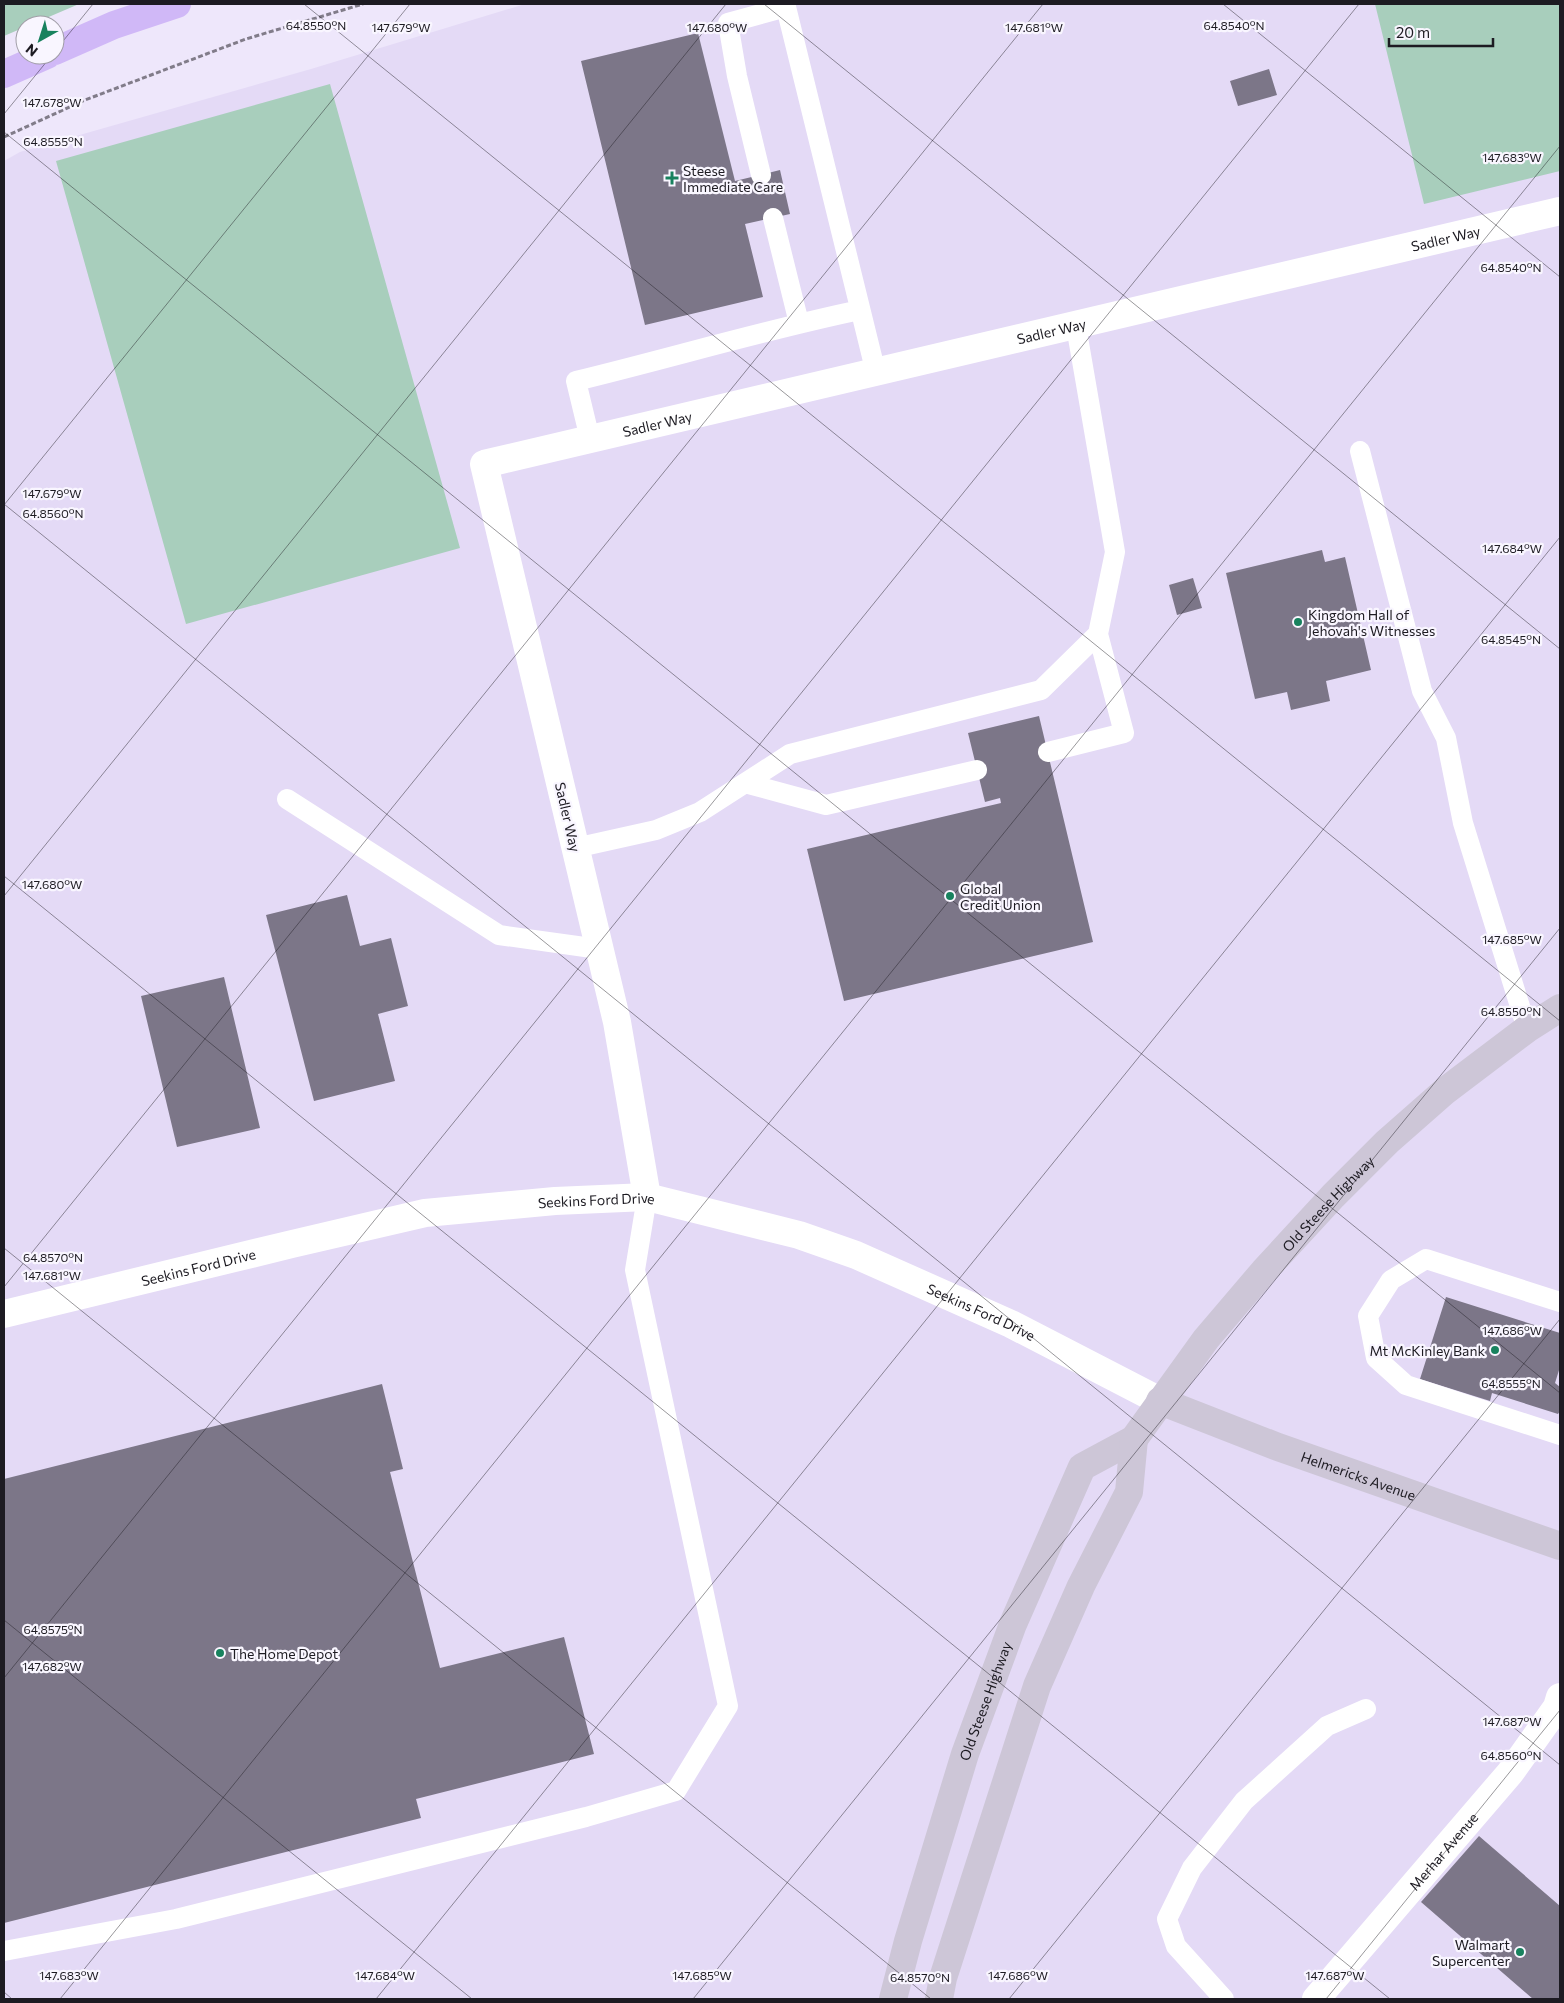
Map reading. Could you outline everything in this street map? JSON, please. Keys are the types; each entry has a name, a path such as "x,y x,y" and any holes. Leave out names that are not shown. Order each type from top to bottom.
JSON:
{"highway":[{"path":"65,47 114,26 177,4"},
{"path":"4,74 24,65"}],"main road":[{"name":"Old Steese Highway","path":"893,1999 965,1754 1017,1615 1082,1467 1134,1439 1206,1339 1264,1271 1333,1196 1387,1142 1445,1091 1527,1029 1560,1008"},
{"name":"Helmericks Avenue","path":"1160,1401 1278,1447 1560,1546"},
{"name":"Old Steese Highway","path":"944,1992 1037,1686 1081,1586 1129,1492 1134,1439"}],"street":[{"name":"Sadler Way","path":"647,1197 617,1022 484,464 1076,326 1560,210"},
{"name":"Seekins Ford Drive","path":"4,1314 292,1244 425,1214 555,1201 647,1197 799,1235 856,1255 1011,1324 1160,1401"},
{"name":"Merhar Avenue","path":"1316,1999 1510,1773 1557,1707 1560,1697"}],"lane":[{"path":"761,174 736,76 728,23 786,7 876,373"},
{"path":"772,218 799,323"},
{"path":"590,439 576,381 690,353 799,323 860,310"},
{"path":"1048,752 1124,733 1098,634 1115,552 1076,326"},
{"path":"1360,450 1422,690 1446,738 1463,823 1527,1029"},
{"path":"575,848 656,830 700,812 790,754 1041,690 1098,634"},
{"path":"745,783 826,805 977,770"},
{"path":"287,799 499,935 599,949"},
{"path":"4,1951 176,1919 586,1817 676,1791 728,1706 635,1270 647,1197"},
{"path":"1560,1302 1426,1259 1391,1280 1368,1316 1376,1358 1406,1385 1560,1435"},
{"path":"1224,1999 1176,1946 1167,1918 1192,1868 1244,1801 1327,1726 1366,1708"}],"path":[{"path":"4,137 86,100 246,39 363,4"}],"shaded area":[{"path":"525,4 1560,4 1560,1999 4,1999 4,161 20,152 311,69"}],"green space":[{"path":"4,4 79,4 53,15 15,15 15,31 4,36"},
{"path":"1375,4 1560,4 1560,171 1424,204"},
{"path":"330,84 460,548 186,624 56,161"}],"building":[{"name":"Steese Immediate Care","path":"698,33 735,181 780,170 790,214 745,224 763,297 645,325 581,61"},
{"path":"1269,69 1277,95 1238,106 1230,81"},
{"name":"Kingdom Hall of Jehovah's Witnesses","path":"1322,550 1325,562 1345,557 1371,670 1326,681 1330,701 1291,710 1287,692 1255,699 1226,573"},
{"path":"1193,578 1202,608 1177,615 1169,585"},
{"name":"Global Credit Union","path":"1039,716 1093,942 844,1001 807,849 1001,803 1000,798 985,802 968,733"},
{"path":"347,895 360,946 391,938 408,1006 378,1014 395,1081 314,1101 266,915"},
{"path":"224,977 260,1128 177,1147 141,996"},
{"name":"Mt McKinley Bank","path":"1446,1297 1560,1333 1560,1367 1555,1383 1560,1387 1560,1411 1558,1414 1492,1393 1490,1401 1420,1379"},
{"name":"The Home Depot","path":"382,1384 403,1469 390,1472 440,1668 564,1637 594,1754 416,1799 421,1818 4,1923 4,1479"},
{"name":"Walmart Supercenter","path":"1479,1836 1560,1906 1560,1999 1533,1999 1421,1902"}],"place":[{"name":"Steese Immediate Care","path":"672,178"},
{"name":"Kingdom Hall of Jehovah's Witnesses","path":"1298,622"},
{"name":"Global Credit Union","path":"950,896"},
{"name":"Mt McKinley Bank","path":"1495,1350"},
{"name":"The Home Depot","path":"220,1653"},
{"name":"Walmart Supercenter","path":"1520,1952"}]}
